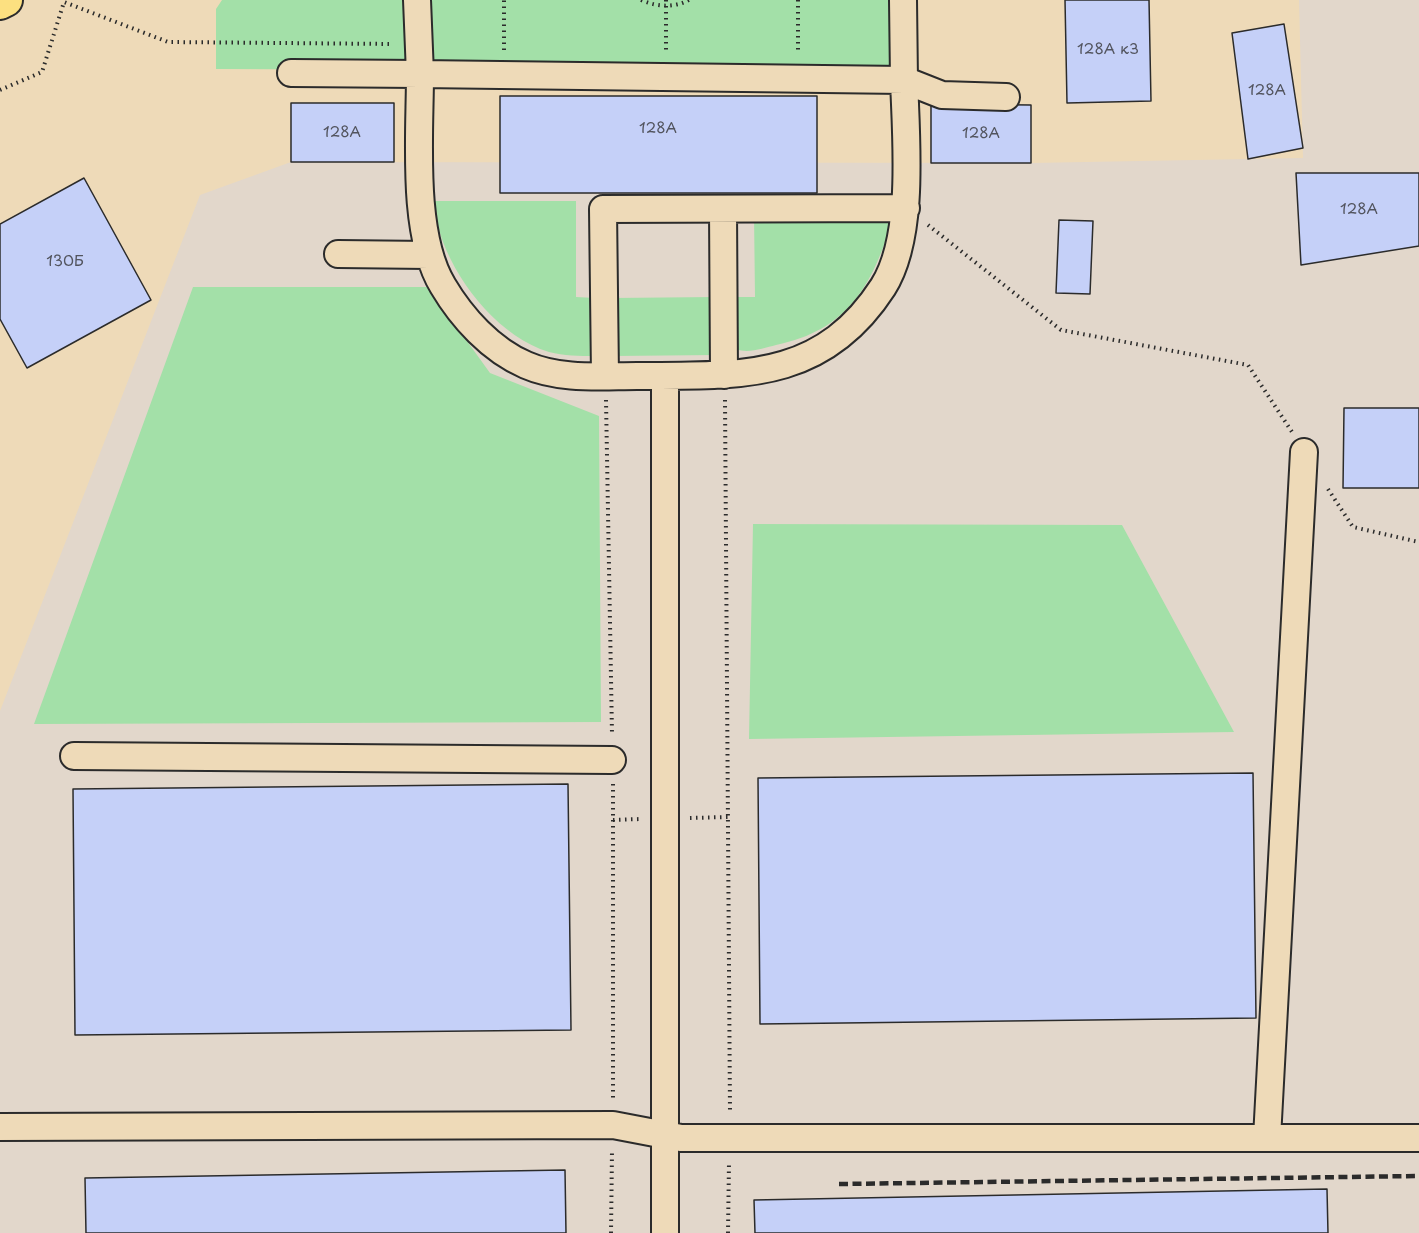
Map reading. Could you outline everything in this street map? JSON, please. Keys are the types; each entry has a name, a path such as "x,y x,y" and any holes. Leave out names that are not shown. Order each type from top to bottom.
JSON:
{"main road":[{"path":"0,3 6,0"}],"lane":[{"path":"417,0 422,216 429,255 442,285 480,333 504,353 527,366 560,375 605,376 724,375 782,367 815,352 846,332 867,310 885,285 897,253 906,208 903,0"},
{"path":"291,73 904,80 942,94 1006,97"},
{"path":"723,208 724,375"},
{"path":"605,376 603,209 906,208"},
{"path":"338,254 429,255"},
{"path":"665,376 665,1233"},
{"path":"1268,1138 1304,452"},
{"path":"74,756 612,760"},
{"path":"0,1126 613,1125 681,1138 1419,1138"}],"path":[{"path":"504,0 504,75"},
{"path":"642,0 650,4 666,6 682,4 690,0"},
{"path":"666,0 666,78"},
{"path":"798,0 798,80"},
{"path":"0,90 42,72 64,2 168,42 418,45"},
{"path":"906,208 1061,330 1248,365 1353,527 1419,542"},
{"path":"724,375 730,1138 728,1233"},
{"path":"605,376 612,760 611,1233"}],"shaded area":[{"path":"1299,0 1419,0 1419,1233 0,1233 0,711 200,195 291,162 1031,163 1303,158"}],"green space":[{"path":"222,0 897,0 897,72 216,69 216,9"},
{"path":"434,201 576,201 576,297 595,298 595,356 549,352 532,345 499,323 485,309 460,276 443,242"},
{"path":"887,213 892,221 876,266 854,302 839,316 822,328 801,338 756,350 736,349 730,297 755,297 754,214"},
{"path":"193,287 428,287 490,373 599,416 601,722 34,724"},
{"path":"716,297 717,355 613,356 612,298"},
{"path":"753,524 1122,525 1234,732 749,739"}],"building":[{"path":"1065,0 1149,0 1151,101 1067,103"},
{"path":"1284,24 1303,148 1248,159 1232,33"},
{"path":"500,96 817,96 817,193 500,193"},
{"path":"291,103 394,103 394,162 291,162"},
{"path":"931,104 1031,105 1031,163 931,163"},
{"path":"1296,173 1419,173 1419,246 1301,265"},
{"path":"84,178 151,300 27,368 0,319 0,224"},
{"path":"1059,220 1093,221 1090,294 1056,293"},
{"path":"1344,408 1419,408 1419,488 1343,488"},
{"path":"1253,773 1256,1018 760,1024 758,778"},
{"path":"568,784 571,1030 75,1035 73,789"},
{"path":"565,1170 566,1233 86,1233 85,1178"},
{"path":"1327,1189 1328,1233 755,1233 754,1200"}],"railway":[{"path":"839,1184 1419,1176"}]}
